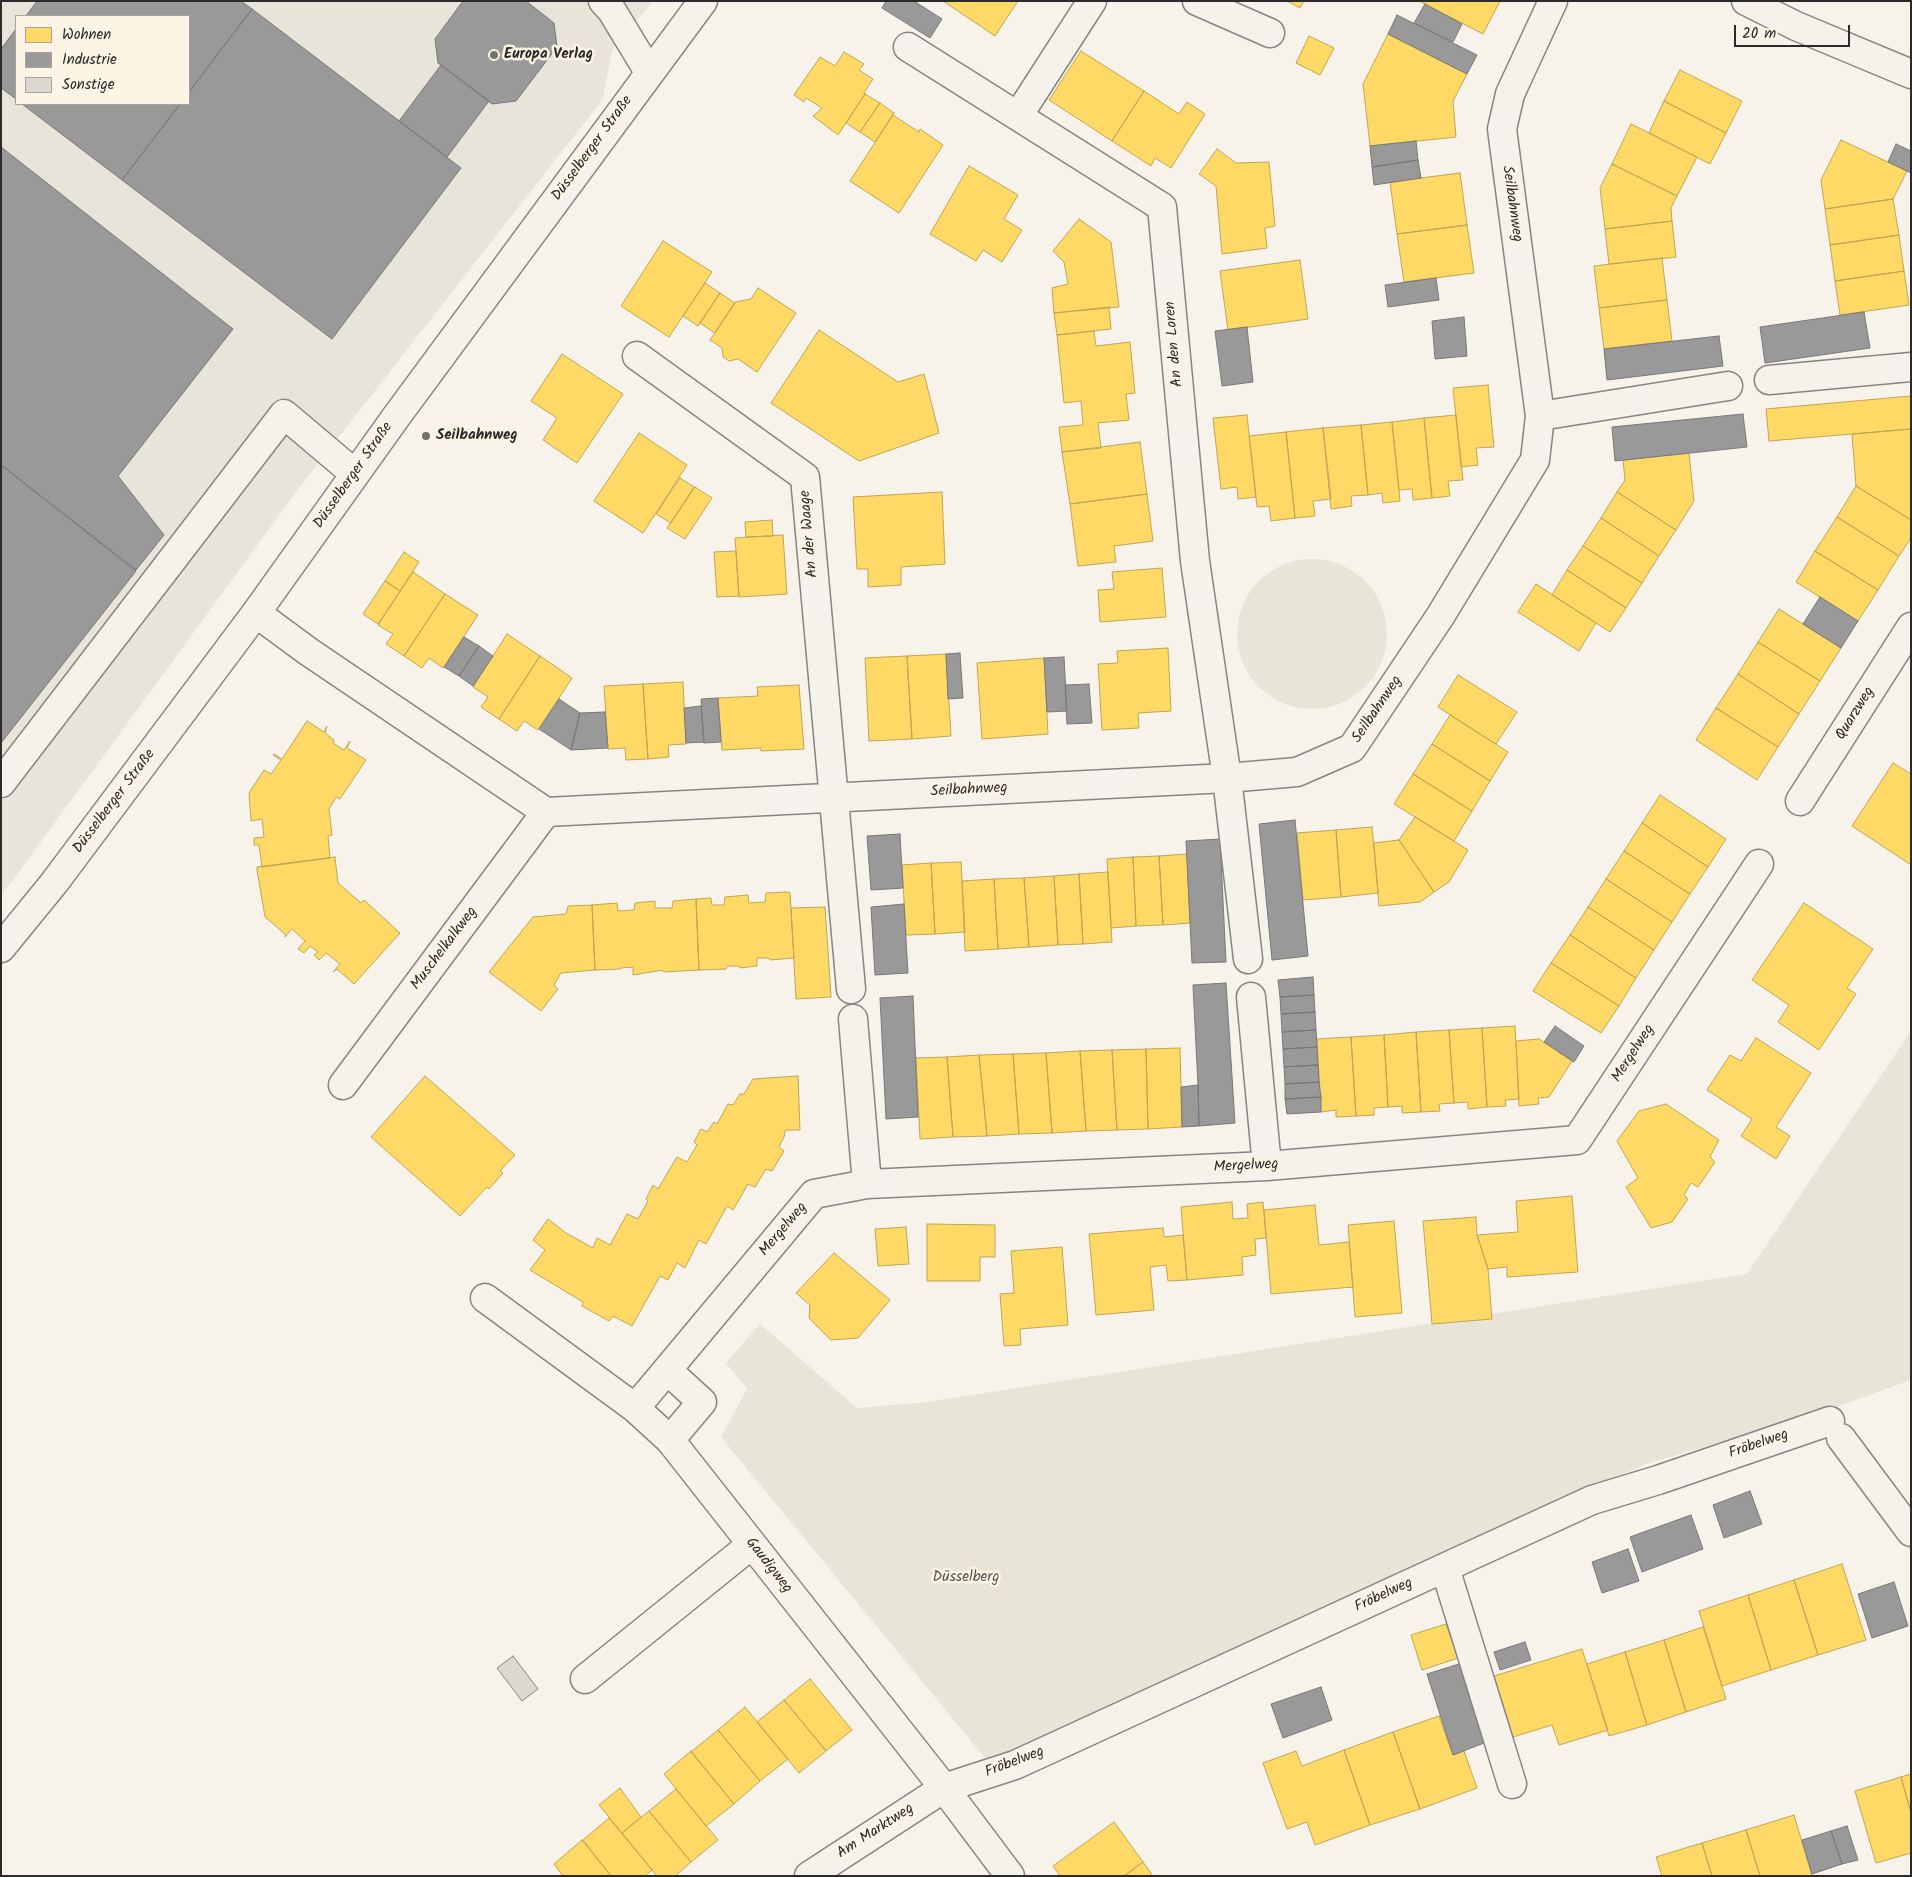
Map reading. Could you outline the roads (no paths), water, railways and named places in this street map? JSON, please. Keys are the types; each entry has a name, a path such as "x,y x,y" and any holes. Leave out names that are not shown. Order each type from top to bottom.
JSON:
{"street":[{"path":"603,1 612,11 649,72"},
{"name":"Düsselberger Straße","path":"1,948 54,883 256,613 355,474 703,1"},
{"path":"1018,116 1092,1"},
{"path":"1197,1 1270,33"},
{"name":"Seilbahnweg","path":"546,812 1227,778 1297,772 1352,748 1441,616 1535,460 1540,416 1502,129 1510,94 1553,1"},
{"path":"1746,1 1796,26 1911,74"},
{"name":"An den Loren","path":"908,47 1162,207 1195,561 1227,778"},
{"name":"An der Waage","path":"637,356 805,477 850,989"},
{"path":"1769,380 1911,367"},
{"path":"1540,416 1728,386"},
{"path":"1,783 284,414 355,474"},
{"path":"256,613 310,652 546,812"},
{"name":"Quarzweg","path":"1800,801 1911,627"},
{"path":"1227,778 1248,959"},
{"name":"Muschelkalkweg","path":"344,1085 546,812"},
{"name":"Mergelweg","path":"635,1408 814,1194 867,1184 1267,1166 1577,1140 1759,864"},
{"path":"1251,997 1267,1166"},
{"path":"852,1019 867,1184"},
{"name":"Gaudigweg","path":"485,1298 635,1408 670,1440 750,1545 944,1788 1010,1876"},
{"path":"667,1370 702,1402 670,1440"},
{"name":"Fröbelweg","path":"944,1788 1016,1765 1592,1500 1836,1429 1911,1532"},
{"path":"585,1679 750,1545"},
{"path":"1445,1568 1512,1784"},
{"name":"Am Marktweg","path":"809,1876 944,1788"}],"place":[{"name":"Europa Verlag","path":"494,55"},
{"name":"Seilbahnweg","path":"426,436"}],"park label":[{"name":"Düsselberg","path":"966,1578"}]}
